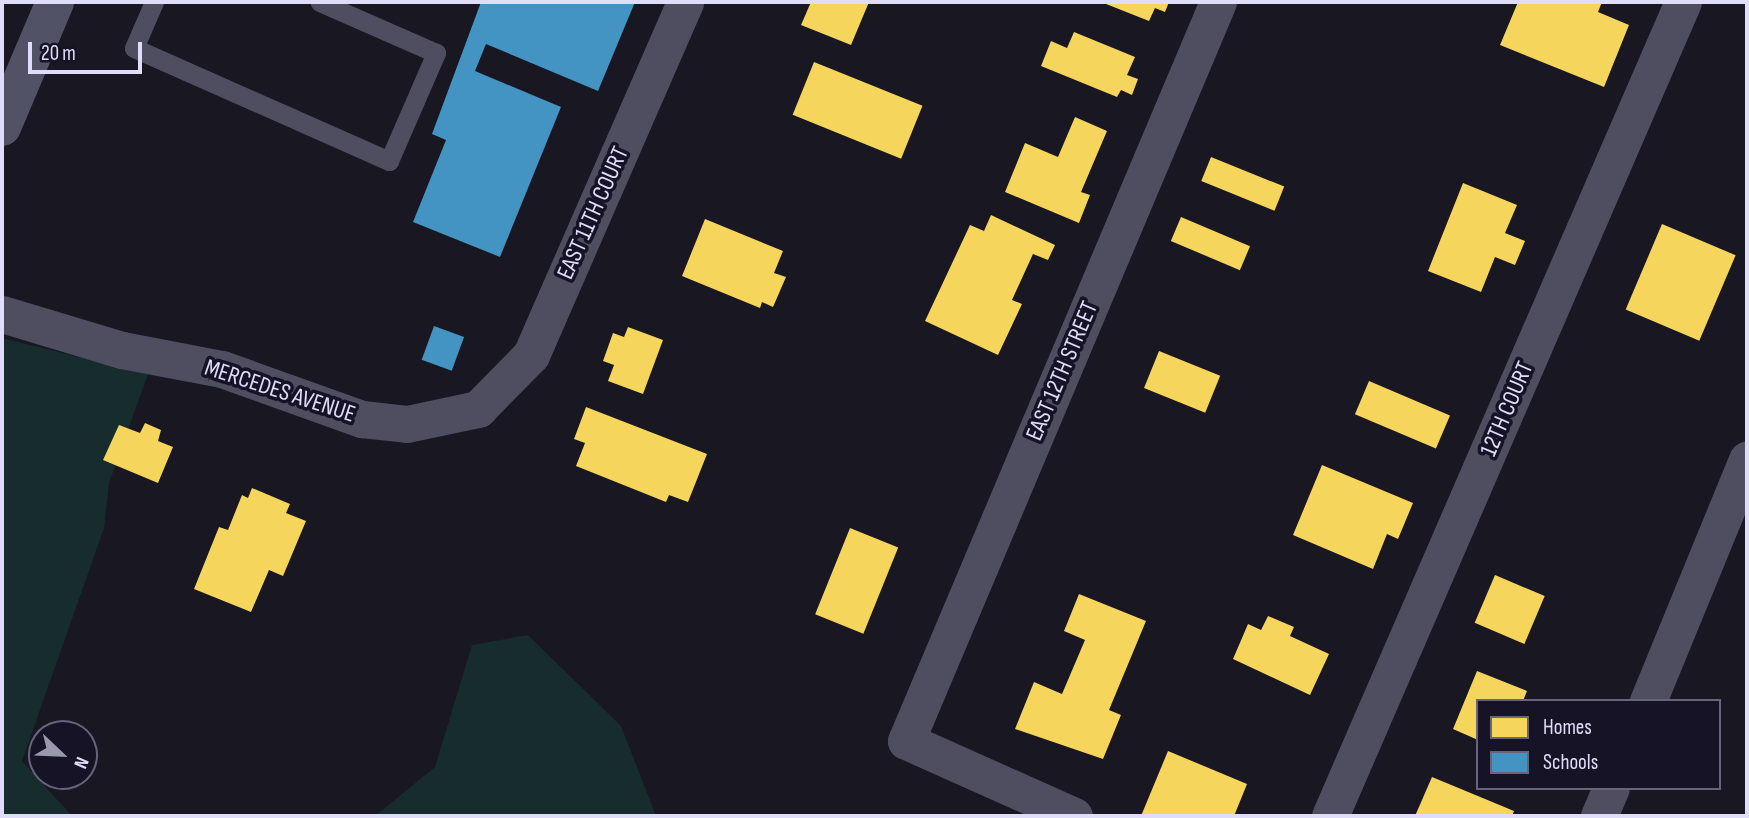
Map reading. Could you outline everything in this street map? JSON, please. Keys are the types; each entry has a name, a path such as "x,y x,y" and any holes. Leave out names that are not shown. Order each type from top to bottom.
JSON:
{"main road":[{"path":"2,127 55,2"}],"street":[{"name":"EAST 11TH COURT","path":"478,410 531,355 685,2"},
{"name":"EAST 12TH STREET","path":"1074,816 906,741 1218,2"},
{"name":"12TH COURT","path":"1330,816 1683,2"},
{"name":"MERCEDES AVENUE","path":"2,314 122,350 222,369 362,419 407,424 478,410"},
{"path":"1649,699 1733,542 1747,460"},
{"path":"1599,816 1610,790"}],"lane":[{"path":"155,2 134,48 389,161 436,53 320,2"}],"green space":[{"path":"2,338 148,374 109,483 104,528 36,720 28,720 28,744 22,761 28,768 28,790 48,790 72,816 2,816"},
{"path":"528,635 621,726 656,816 375,816 435,767 472,645"}],"building: Homes":[{"path":"811,2 869,2 851,45 801,25"},
{"path":"1101,2 1169,2 1165,12 1155,8 1149,21"},
{"path":"1518,2 1602,2 1598,12 1629,25 1604,87 1500,45"},
{"path":"1074,32 1135,57 1127,75 1138,79 1132,95 1121,90 1117,97 1041,66 1051,41 1067,48"},
{"path":"814,62 922,106 901,159 793,115"},
{"path":"1075,117 1107,131 1081,192 1090,195 1079,223 1005,192 1025,143 1058,157"},
{"path":"1211,157 1284,187 1275,211 1201,181"},
{"path":"1463,183 1517,205 1505,233 1525,241 1515,265 1495,257 1481,292 1428,271"},
{"path":"991,215 1055,245 1048,260 1033,254 1012,300 1022,304 998,355 925,321 970,225 984,231"},
{"path":"1181,217 1250,246 1240,270 1171,241"},
{"path":"705,219 783,251 774,273 786,277 773,307 762,302 760,308 682,276"},
{"path":"1662,224 1736,255 1699,341 1626,310"},
{"path":"628,327 663,340 643,394 608,381 614,365 603,361 613,333 624,337"},
{"path":"1159,351 1220,376 1205,413 1144,388"},
{"path":"1369,381 1450,415 1436,449 1355,414"},
{"path":"586,407 707,454 688,502 669,495 666,502 576,466 585,443 574,439"},
{"path":"145,423 161,430 158,441 173,447 158,483 103,460 119,425 140,433"},
{"path":"1322,465 1413,503 1398,539 1387,534 1373,569 1293,535"},
{"path":"252,488 290,504 286,513 306,521 283,576 269,570 251,612 194,589 219,527 228,530 242,495 248,498"},
{"path":"850,528 898,547 863,634 815,614"},
{"path":"1495,575 1545,596 1524,644 1475,623"},
{"path":"1079,594 1146,621 1109,710 1121,715 1103,759 1015,729 1034,682 1062,694 1085,640 1064,631"},
{"path":"1268,616 1294,627 1290,636 1329,654 1310,695 1233,659 1248,624 1261,630"},
{"path":"1477,671 1527,691 1524,699 1476,699 1476,739 1453,729"},
{"path":"1168,751 1247,784 1234,816 1141,816"},
{"path":"1432,777 1514,811 1512,816 1415,816"}],"building: Schools":[{"path":"481,2 635,2 598,91 486,44 475,71 561,107 500,257 413,222 446,140 432,134"},
{"path":"434,326 464,337 452,371 422,360"}]}
